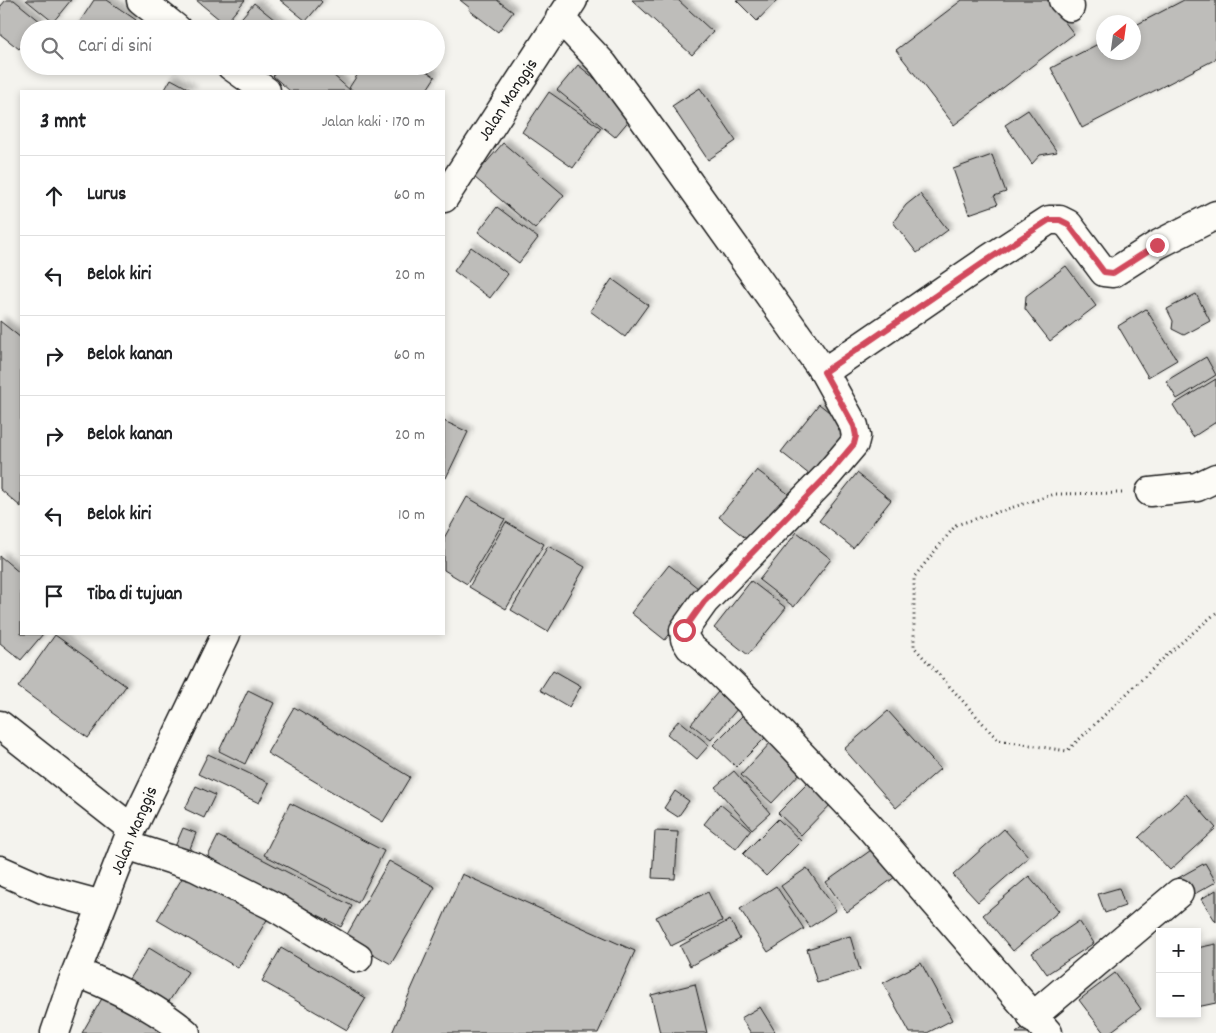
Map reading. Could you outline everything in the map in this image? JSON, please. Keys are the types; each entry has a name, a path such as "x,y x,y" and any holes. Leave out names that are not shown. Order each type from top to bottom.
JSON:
{"street":[{"path":"141,0 166,20"},
{"path":"567,9 603,64 824,372 854,426 856,436 854,444 826,477 704,602 684,630 685,639 690,647 715,668 774,726 868,825 1040,1025 1179,893"},
{"name":"Jalan Manggis","path":"446,190 567,9"},
{"path":"244,75 265,90"},
{"path":"824,372 1049,220 1060,220 1068,224 1104,272 1113,273 1157,245 1216,215"},
{"path":"1150,492 1197,487 1216,478"},
{"name":"Jalan Manggis","path":"55,1033 76,972 129,837 226,635"},
{"path":"0,725 129,837 273,906 358,958"},
{"path":"0,870 43,889 102,905"},
{"path":"76,972 131,998 186,1033"}],"path":[{"path":"1150,492 1055,494 956,525 914,576 914,647 998,740 1067,751 1166,655 1216,612"}],"building":[{"path":"6,0 14,0 39,20 20,20 19,49 0,34 0,7"},
{"path":"26,0 71,0 55,20 51,20"},
{"path":"94,0 107,0 136,20 81,20"},
{"path":"196,0 245,0 228,20 220,20"},
{"path":"280,0 320,0 322,2 307,20"},
{"path":"460,0 497,0 513,12 498,32 469,10 470,8"},
{"path":"632,0 678,0 713,32 692,55"},
{"path":"736,0 777,0 757,21"},
{"path":"962,0 1048,0 1074,34 954,125 896,50"},
{"path":"1184,0 1216,0 1216,59 1082,128 1051,68 1096,45 1096,60 1141,60 1141,22"},
{"path":"254,3 275,20 240,20"},
{"path":"578,65 636,112 615,137 557,90"},
{"path":"333,75 350,90 289,90 273,76"},
{"path":"357,75 432,75 435,77 427,90 352,90 349,88"},
{"path":"171,79 191,90 165,90"},
{"path":"700,88 736,141 708,160 672,106"},
{"path":"549,92 601,128 573,168 522,132"},
{"path":"1028,110 1057,152 1040,155 1032,164 1005,125"},
{"path":"503,143 564,195 535,229 474,177"},
{"path":"992,155 1006,192 994,196 998,204 969,214 953,169"},
{"path":"920,194 948,230 917,253 893,222 906,205"},
{"path":"497,207 538,238 519,263 478,232"},
{"path":"471,247 508,274 490,298 454,271"},
{"path":"1066,266 1096,306 1050,341 1025,309 1026,296"},
{"path":"612,279 648,305 625,337 590,311"},
{"path":"1196,294 1210,321 1184,335 1172,329 1173,321 1167,309"},
{"path":"1146,309 1177,360 1148,377 1118,326"},
{"path":"0,321 20,337 20,506 0,489"},
{"path":"1206,357 1216,375 1177,399 1166,381"},
{"path":"1216,379 1216,422 1193,437 1173,405"},
{"path":"819,404 853,431 815,479 781,452"},
{"path":"445,421 468,432 445,478"},
{"path":"757,470 791,496 753,544 719,517"},
{"path":"857,473 891,500 853,548 819,521"},
{"path":"467,497 505,519 467,584 445,571 445,536"},
{"path":"506,522 544,544 506,609 469,587"},
{"path":"797,532 831,559 794,607 759,580"},
{"path":"548,546 585,567 548,632 511,610"},
{"path":"0,556 20,573 20,635 42,635 21,660 0,643"},
{"path":"669,565 703,592 665,640 631,613"},
{"path":"751,581 786,608 748,655 714,628"},
{"path":"55,635 126,686 88,738 18,687"},
{"path":"553,670 581,686 569,707 540,690"},
{"path":"248,690 274,703 245,764 219,751"},
{"path":"718,692 738,708 711,740 691,724"},
{"path":"294,707 410,777 383,822 267,753"},
{"path":"748,710 771,732 736,767 713,745"},
{"path":"888,711 940,769 896,808 844,749"},
{"path":"679,720 709,745 697,759 667,734"},
{"path":"772,741 803,770 772,803 741,775"},
{"path":"208,754 269,783 259,803 198,774"},
{"path":"734,771 770,813 752,829 715,787"},
{"path":"814,777 836,799 801,835 778,813"},
{"path":"196,786 215,795 204,818 185,809"},
{"path":"675,791 689,801 678,817 664,808"},
{"path":"1186,794 1216,828 1170,870 1139,837"},
{"path":"290,803 384,851 358,903 264,855"},
{"path":"720,804 751,830 736,849 704,824"},
{"path":"778,819 801,841 766,876 743,854"},
{"path":"183,828 196,833 188,854 174,849"},
{"path":"1004,829 1029,857 978,902 953,875"},
{"path":"655,831 678,832 675,879 652,878"},
{"path":"218,836 352,906 341,927 207,858"},
{"path":"874,848 895,877 847,912 826,882"},
{"path":"389,861 435,887 391,964 345,938"},
{"path":"1205,863 1216,882 1189,897 1178,878"},
{"path":"807,868 836,910 810,927 781,886"},
{"path":"187,870 268,918 238,968 157,920"},
{"path":"462,874 635,951 598,1033 392,1033"},
{"path":"1029,876 1059,911 1013,951 983,915"},
{"path":"776,886 804,929 768,952 740,909"},
{"path":"1119,888 1125,906 1105,913 1098,894"},
{"path":"1216,890 1216,922 1201,899"},
{"path":"708,892 722,921 671,946 656,917"},
{"path":"730,920 740,939 690,966 680,946"},
{"path":"1079,921 1094,943 1047,974 1032,953"},
{"path":"850,936 860,970 817,983 807,949"},
{"path":"1216,944 1216,1003 1201,1006 1201,973 1201,947"},
{"path":"149,948 188,972 166,1006 127,982"},
{"path":"281,948 366,998 347,1030 262,981"},
{"path":"921,963 952,1020 927,1033 910,1033 883,983"},
{"path":"1115,973 1141,1009 1109,1033 1104,1033 1079,1000"},
{"path":"695,984 707,1033 660,1033 651,995"},
{"path":"104,995 170,1033 82,1033"},
{"path":"760,1007 776,1033 751,1033 741,1018"},
{"path":"1029,1023 1037,1033 1016,1033"}],"route":[{"path":"684,630 704,602 731,572 826,477 854,444 856,436 854,426 824,372 1049,220 1060,220 1068,224 1104,272 1113,273 1157,245"}]}
